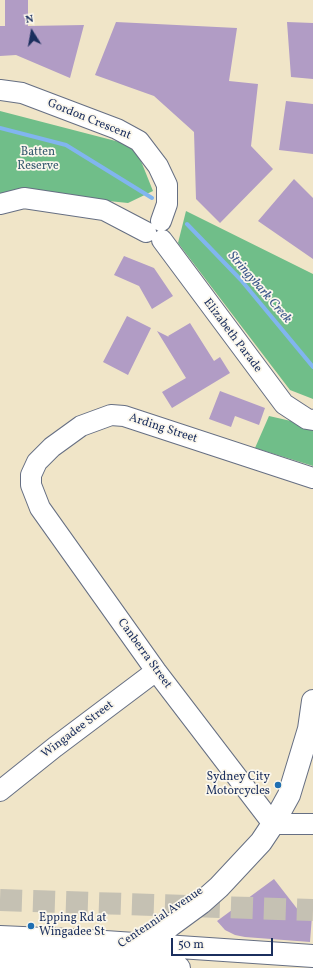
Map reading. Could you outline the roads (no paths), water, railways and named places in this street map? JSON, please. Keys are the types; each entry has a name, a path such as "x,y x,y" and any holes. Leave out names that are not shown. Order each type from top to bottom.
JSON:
{"main road":[{"name":"Centennial Avenue","path":"102,966 146,945 195,908 219,887 261,842 287,800 309,729 313,701"},
{"name":"Centennial Avenue","path":"102,966 124,943 201,889 236,868"},
{"path":"195,908 192,928 194,936 202,948"},
{"path":"0,937 124,943 313,956"},
{"path":"11,962 70,960 102,966 179,968"}],"street":[{"name":"Gordon Crescent","path":"0,90 22,93 117,129 139,141 158,166 167,185 167,204 156,231"},
{"name":"Elizabeth Parade","path":"0,204 24,198 104,210 156,231 284,404 307,419 313,420"},
{"name":"Arding Street","path":"31,475 37,462 52,447 81,426 111,415 124,416 313,478"},
{"name":"Canberra Street","path":"31,475 31,485 40,508 156,671 273,824"},
{"name":"Wingadee Street","path":"0,791 55,746 156,671"},
{"path":"273,824 313,824"}],"waterway":[{"name":"Stringybark Creek","path":"0,128 66,145 152,198"},
{"name":"Stringybark Creek","path":"187,224 241,280 313,367"}],"tunnel":[{"path":"0,900 313,910"}],"place":[{"name":"Sydney City Motorcycles","path":"278,785"},
{"name":"Epping Rd at Wingadee St","path":"31,926"}],"park label":[{"name":"Batten Reserve","path":"38,160"}]}
